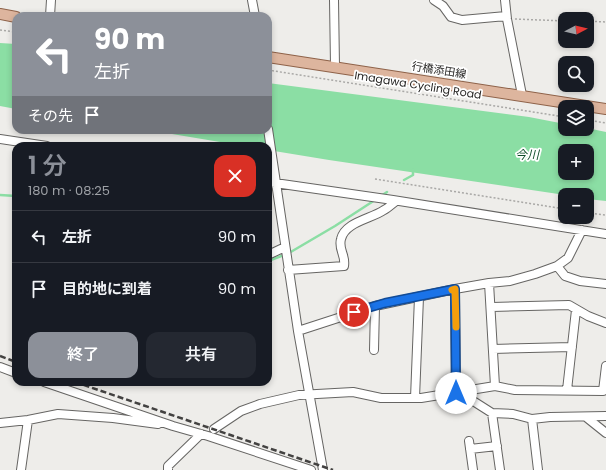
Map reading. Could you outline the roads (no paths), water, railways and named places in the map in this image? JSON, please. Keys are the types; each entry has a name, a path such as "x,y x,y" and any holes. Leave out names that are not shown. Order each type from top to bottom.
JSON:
{"main road":[{"path":"0,14 12,16"},
{"name":"行橋添田線","path":"272,58 335,66 606,109"}],"street":[{"path":"50,12 51,0"},
{"path":"252,0 254,12"},
{"path":"334,0 335,66"},
{"path":"434,0 443,6 451,17 462,20 506,18"},
{"path":"505,0 506,18 522,95"},
{"path":"0,139 20,142"},
{"path":"323,470 272,180 606,234"},
{"path":"288,270 344,266 345,260 340,249 340,241 343,233 351,226 384,210 395,200"},
{"path":"298,331 375,306 455,289 516,280 557,266 568,258 582,230"},
{"path":"272,253 285,248"},
{"path":"557,266 565,276 580,281 606,284"},
{"path":"489,283 492,307 495,386"},
{"path":"455,289 458,392"},
{"path":"415,398 419,297"},
{"path":"374,350 375,306"},
{"path":"492,307 569,306 598,321 606,323"},
{"path":"567,390 576,310"},
{"path":"494,349 572,348"},
{"path":"214,429 241,412 260,404 299,395 353,392 381,398 415,398 495,386 516,390 602,391 606,366"},
{"path":"0,367 12,372"},
{"path":"56,386 172,426 311,470"},
{"path":"458,392 492,413 513,414 532,419 550,417 606,416"},
{"path":"492,413 500,470"},
{"path":"0,423 28,420 58,414 113,418 172,426"},
{"path":"586,417 606,433"},
{"path":"532,419 538,470"},
{"path":"21,470 28,420"},
{"path":"168,470 168,466 201,434"},
{"path":"473,470 470,445 497,446"}],"water":[{"path":"0,43 12,44 12,108 0,106"},
{"name":"今川","path":"272,84 529,117 558,123 558,136 594,136 594,129 606,132 606,201 594,200 594,188 558,188 558,194 272,151 272,142 220,142 172,134 272,134"}],"waterway":[{"path":"404,180 413,175 413,170"},
{"path":"381,196 387,192"},
{"path":"0,195 12,196"},
{"path":"289,253 375,200"},
{"path":"272,260 284,255"}],"railway":[{"path":"0,356 12,360"},
{"path":"87,386 333,470"}]}
